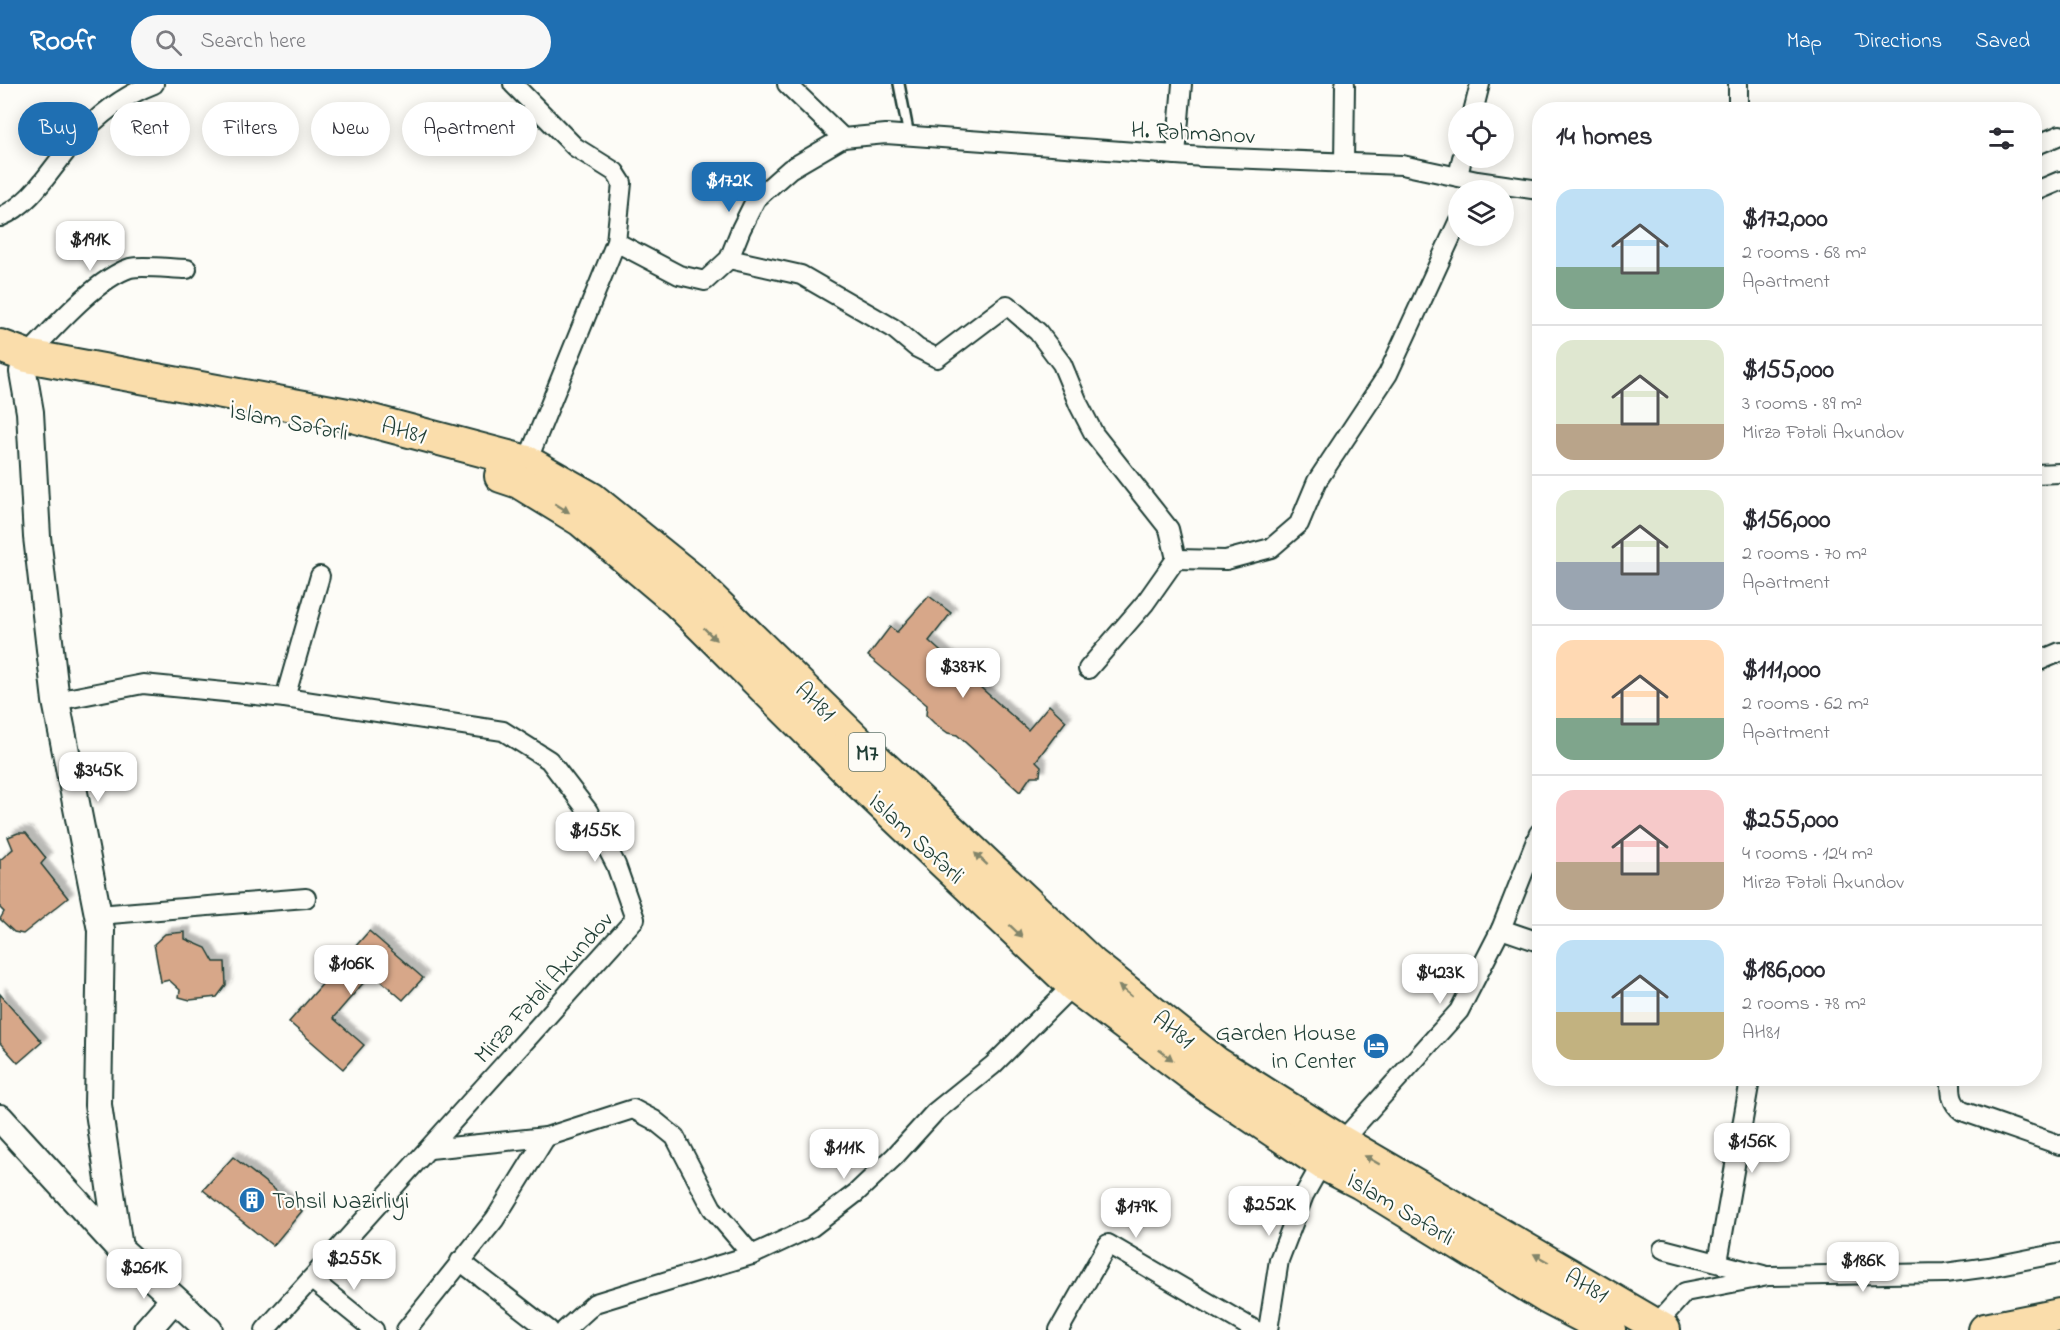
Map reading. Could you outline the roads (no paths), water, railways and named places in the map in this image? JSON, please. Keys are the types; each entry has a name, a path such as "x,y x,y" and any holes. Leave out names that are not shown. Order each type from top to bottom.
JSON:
{"highway":[{"name":"AH81","path":"12,359 353,416 523,472 592,499 691,579 876,760 1082,974 1216,1063 1331,1152 1653,1321 1691,1330"},
{"name":"İslam Səfərli","path":"1331,1152 1361,1182 1548,1298 1609,1330"},
{"path":"1985,1330 2060,1315"}],"main road":[{"path":"12,359 30,412 37,537 56,701 101,930 98,1105 119,1248"},
{"path":"0,1118 119,1248 209,1330"},
{"path":"147,1330 174,1299"}],"street":[{"path":"0,217 7,214 37,189 75,141 108,108 138,90 154,84"},
{"path":"513,84 575,147 615,172 622,183 616,242 523,472"},
{"path":"616,242 679,275 705,280 729,259 756,199 790,169 843,138 787,84"},
{"path":"1176,156 1182,84"},
{"path":"1344,163 1345,84"},
{"path":"1476,102 1480,84"},
{"path":"1738,84 1738,102"},
{"name":"H. Rəhmanov","path":"843,138 886,134 1176,156 1402,165 1464,180"},
{"path":"2042,143 2060,135"},
{"path":"1458,177 1460,168"},
{"path":"2042,189 2060,181"},
{"name":"H. Rəhmanov","path":"1514,188 1532,190"},
{"path":"1176,559 1226,560 1271,549 1299,524 1317,481 1388,374 1448,244"},
{"path":"729,259 801,275 893,328 917,348 937,358 1007,305 1038,332 1062,364 1094,434 1169,529 1176,559 1145,603 1088,669"},
{"path":"12,359 115,275 132,268 187,269"},
{"path":"2042,473 2060,472"},
{"path":"285,698 320,576"},
{"path":"2042,660 2060,652"},
{"name":"Mirzə Fətəli Axundov","path":"56,701 142,684 285,698 503,730 549,760 588,811 616,865 635,919 265,1330"},
{"path":"1268,1330 1280,1260 1304,1195 1331,1152 1458,1011 1501,929 1532,851"},
{"path":"98,915 306,898"},
{"path":"1501,929 1532,940"},
{"path":"565,1330 595,1303 752,1255 812,1227 856,1193 895,1156 935,1112 993,1065 1082,974"},
{"path":"1718,1262 1749,1086"},
{"path":"1951,1086 1950,1095 1954,1105 1962,1111 2060,1145"},
{"path":"430,1149 546,1137 633,1109 654,1120 675,1137 712,1208 752,1255"},
{"path":"406,1330 495,1218 546,1137"},
{"path":"1059,1330 1108,1244 1255,1330"},
{"path":"1663,1249 1768,1276"},
{"path":"1653,1321 1685,1292 1768,1276 1945,1273 1989,1268 2060,1253"},
{"path":"460,1261 549,1330"},
{"path":"311,1279 374,1330"}],"lane":[{"path":"899,84 909,136"}],"place":[{"name":"Garden House in Center","path":"1376,1046"},
{"name":"Təhsil Nazirliyi","path":"252,1200"}]}
